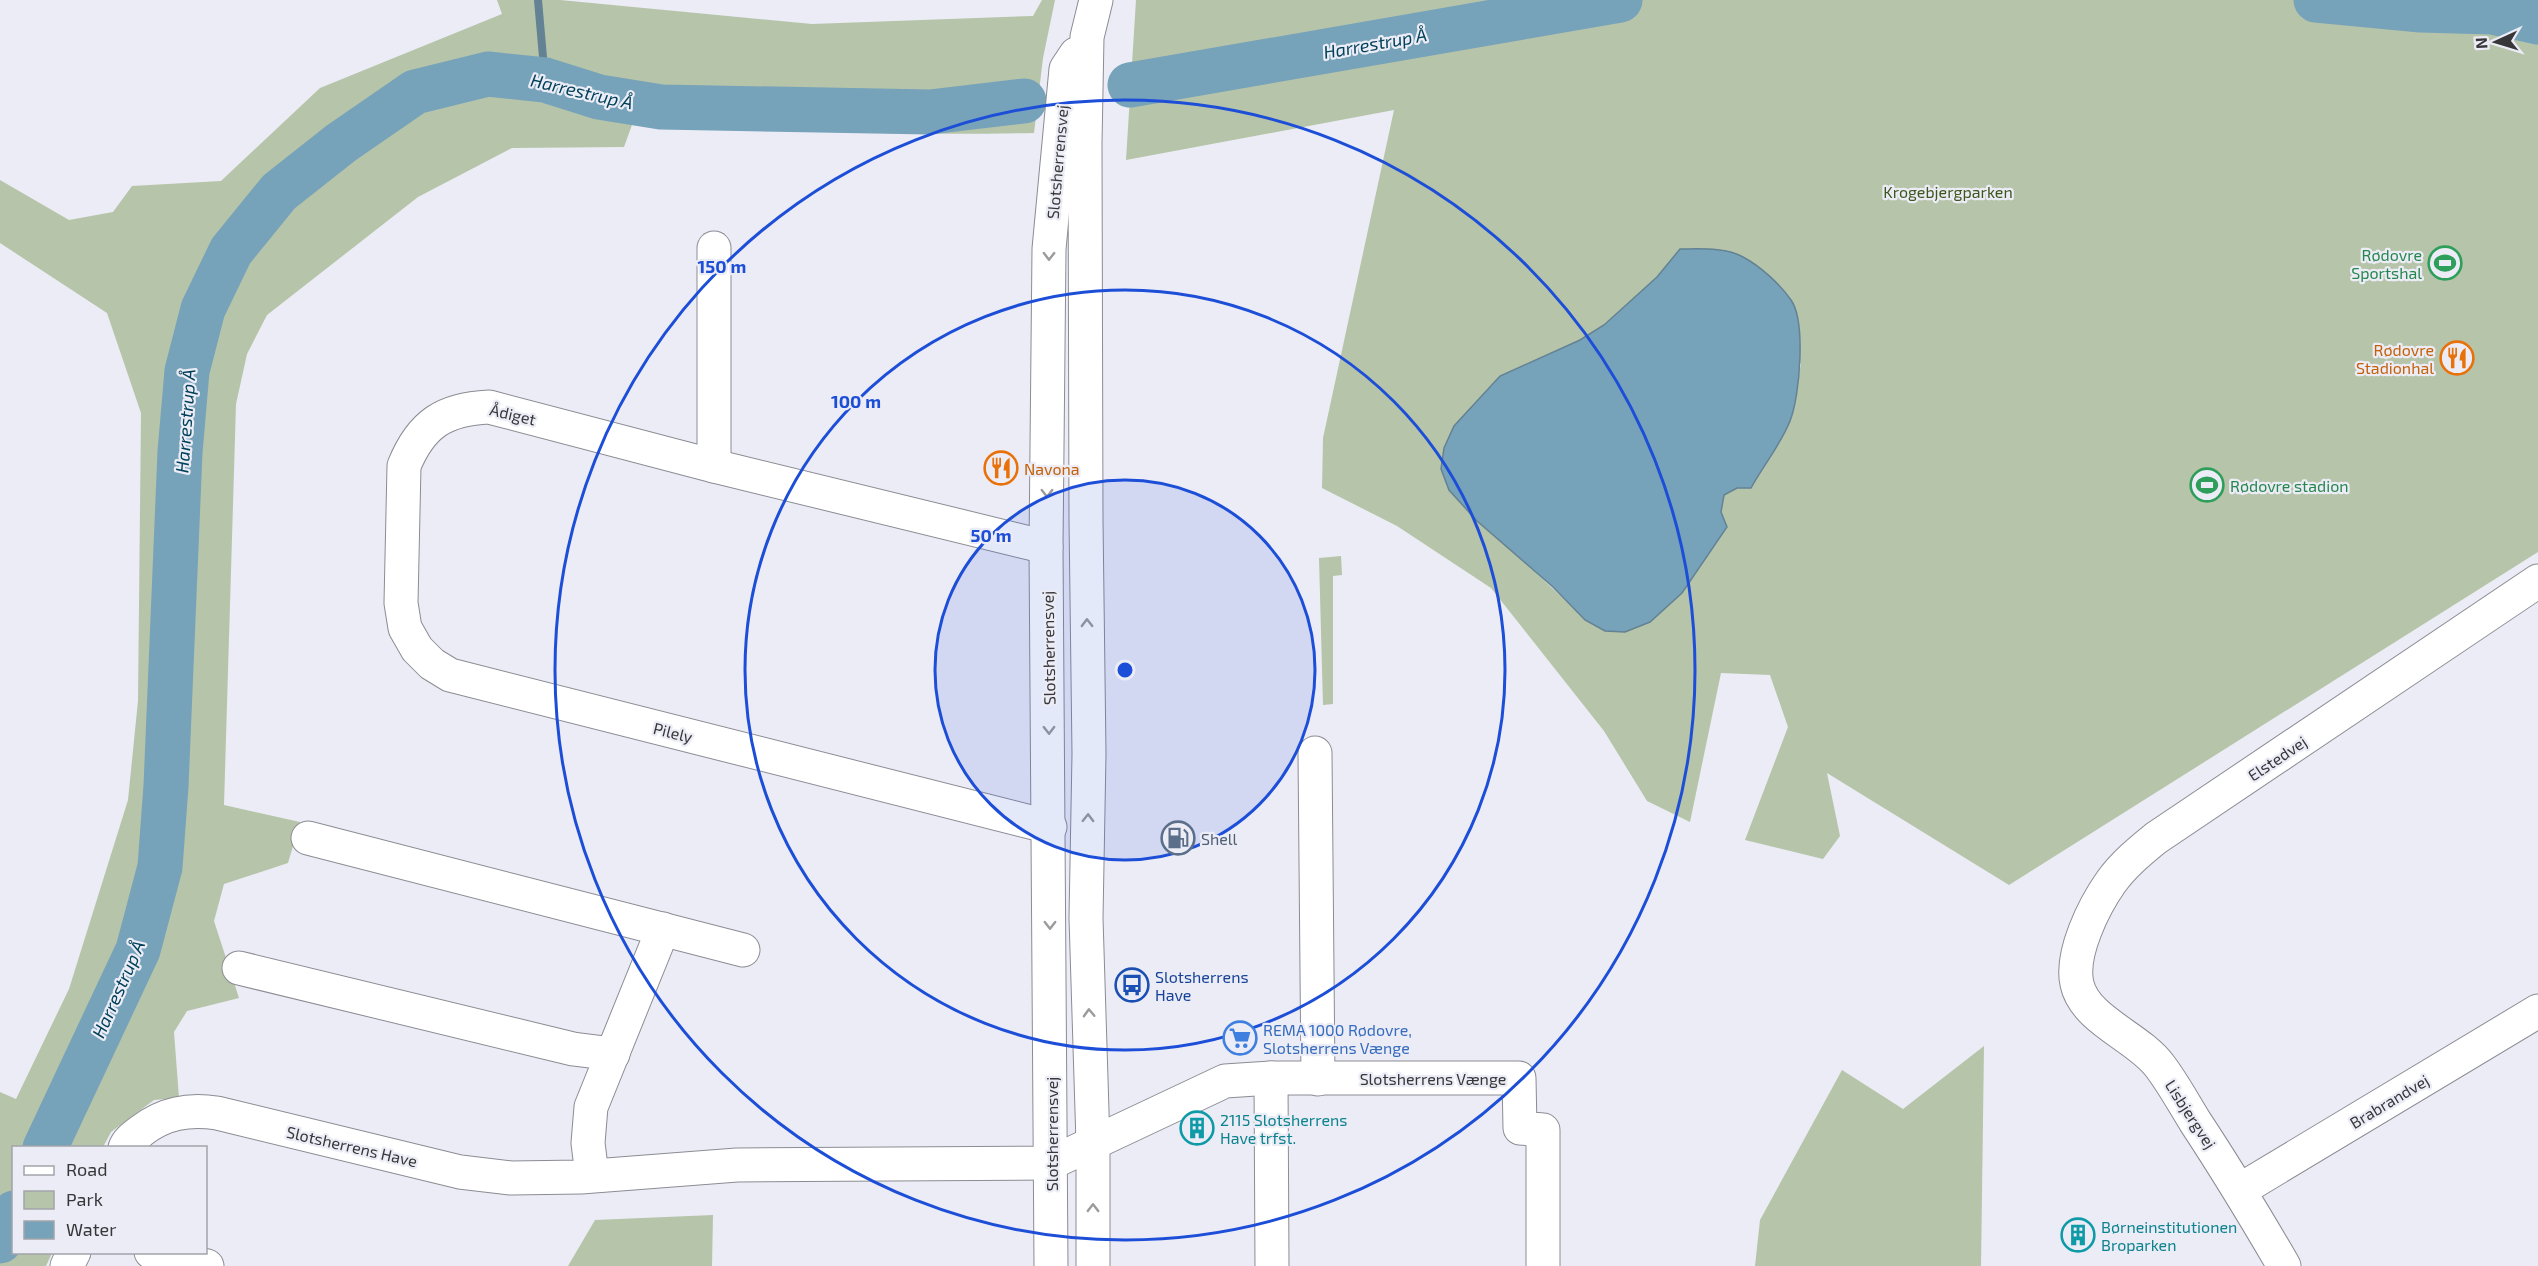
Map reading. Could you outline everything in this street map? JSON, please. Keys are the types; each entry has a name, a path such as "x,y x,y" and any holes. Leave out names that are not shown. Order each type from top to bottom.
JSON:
{"street":[{"name":"Slotsherrensvej","path":"1093,1266 1093,1143 1086,918 1089,754 1086,520 1087,37 1096,0"},
{"name":"Slotsherrensvej","path":"1051,1266 1047,547 1048,249 1066,69 1087,37"},
{"path":"714,248 714,466"},
{"name":"Ådiget","path":"403,537 404,466 412,446 425,430 444,416 466,408 489,407 714,466 1047,547"},
{"name":"Pilely","path":"403,537 401,603 405,628 417,649 432,664 450,675 1050,827"},
{"name":"Elstedvej","path":"2076,981 2077,954 2086,929 2110,883 2139,851 2538,581"},
{"path":"1315,753 1318,1079"},
{"path":"308,838 743,950"},
{"path":"592,1175 588,1143 591,1107 663,929"},
{"path":"239,968 573,1048 613,1054"},
{"name":"Lisbjergvej","path":"2076,981 2080,995 2090,1008 2158,1064 2240,1190 2284,1266"},
{"name":"Brabrandvej","path":"2240,1190 2538,1011"},
{"name":"Slotsherrens Vænge","path":"1051,1163 1225,1081 1271,1078 1519,1078 1520,1128 1543,1130 1543,1266"},
{"path":"1271,1078 1272,1266"},
{"name":"Slotsherrens Have","path":"126,1146 128,1142 162,1117 190,1112 213,1113 460,1172 511,1178 581,1177 737,1165 1051,1163"},
{"path":"159,1254 207,1266"}],"green space":[{"path":"497,0 560,0 812,24 1033,16 1042,0 1055,0 1043,58 1034,133 833,132 633,122 624,147 512,148 418,197 267,315 247,354 236,404 224,805 300,822 288,863 224,884 214,921 239,998 187,1011 174,1032 179,1098 154,1100 111,1132 104,1146 12,1146 12,1254 52,1254 46,1266 0,1266 0,1092 16,1099 69,989 128,800 138,701 141,413 107,313 0,243 0,180 69,220 113,212 132,186 221,181 320,88 502,14"},
{"name":"Krogebjergparken","path":"1136,0 2538,0 2538,552 2009,885 1827,773 1840,836 1823,859 1745,840 1788,727 1770,675 1721,673 1690,822 1647,801 1604,731 1491,588 1397,526 1322,488 1323,438 1394,110 1126,160","holes":["1681,249 1801,364 1790,420 1751,487 1737,488 1724,495 1721,512 1585,620 1449,490 1500,376 1580,340 1604,325 1657,277"]},
{"path":"1341,556 1342,575 1333,576 1333,704 1323,705 1319,558"},
{"path":"1984,1046 1981,1266 1755,1266 1760,1220 1842,1070 1903,1109"},
{"path":"713,1215 712,1266 568,1266 595,1220"}],"water":[{"path":"1680,249 1713,249 1736,254 1763,270 1791,300 1796,310 1800,341 1799,377 1794,409 1777,447 1751,488 1737,488 1724,495 1721,512 1727,527 1682,593 1650,622 1625,632 1605,631 1585,620 1553,587 1477,521 1449,490 1441,469 1444,448 1454,426 1500,376 1580,340 1604,325 1657,277"}],"waterway":[{"path":"538,0 545,80"},
{"name":"Harrestrup Å","path":"1130,85 1620,0"},
{"name":"Harrestrup Å","path":"2316,0 2421,10 2492,12 2538,22"},
{"name":"Harrestrup Å","path":"46,1146 138,950 160,867 166,786 180,452 187,371 203,309 231,251 279,192 341,143 415,92 488,74 545,80 599,97 661,107 930,112 1024,101"},
{"name":"Harrestrup Å","path":"0,1241 12,1217"}],"place":[{"name":"Rødovre Sportshal","path":"2445,263"},
{"name":"Rødovre Stadionhal","path":"2457,358"},
{"name":"Navona","path":"1001,468"},
{"name":"Rødovre stadion","path":"2207,485"},
{"name":"Shell","path":"1178,838"},
{"name":"Slotsherrens Have","path":"1132,985"},
{"name":"REMA 1000 Rødovre, Slotsherrens Vænge","path":"1240,1038"},
{"name":"2115 Slotsherrens Have trfst.","path":"1197,1128"},
{"name":"Børneinstitutionen Broparken","path":"2078,1235"}]}
